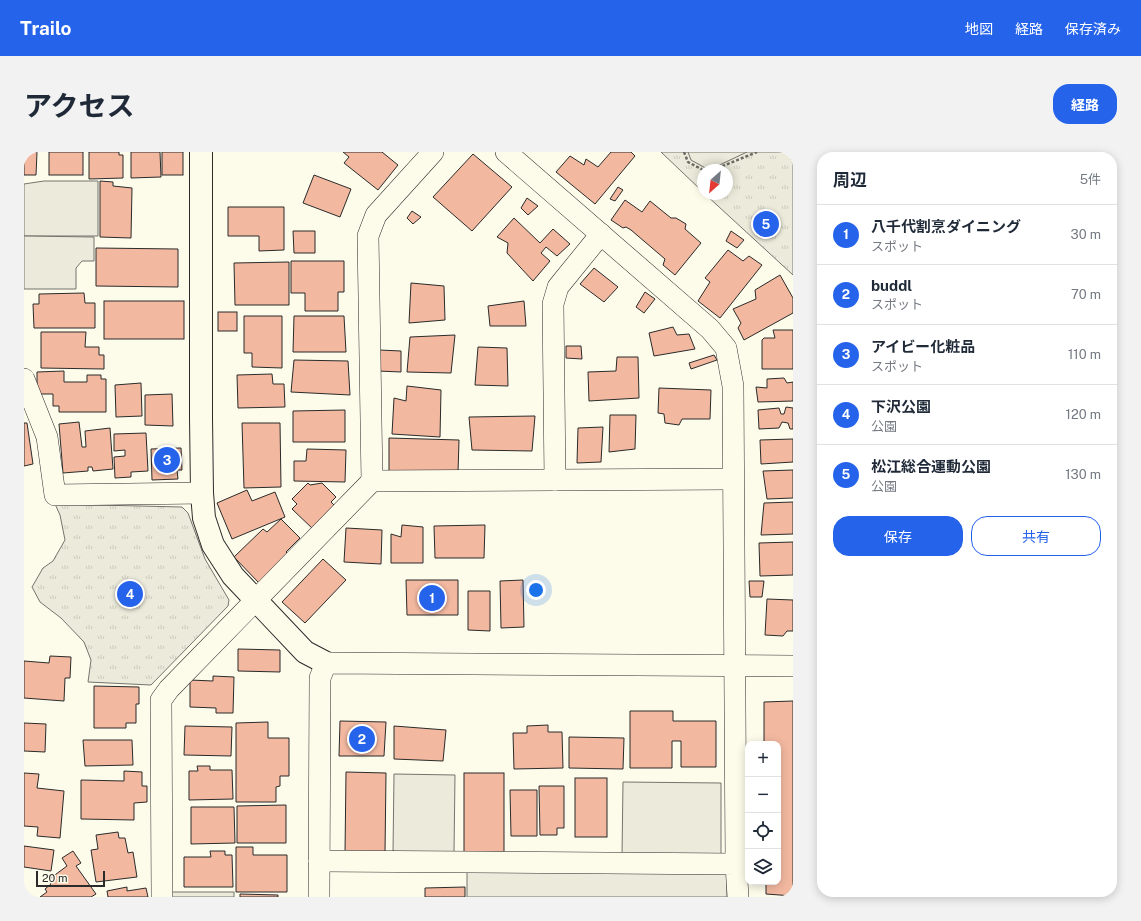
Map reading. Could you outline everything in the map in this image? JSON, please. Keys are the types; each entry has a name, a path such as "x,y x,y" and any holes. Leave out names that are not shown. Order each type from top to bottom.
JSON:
{"street":[{"path":"201,152 202,493 204,518 214,546 233,576 254,600 305,652 326,663 793,666"},
{"path":"372,481 368,236 376,215 433,152"},
{"path":"506,152 710,329 726,348 733,386 732,479 736,864 738,897"},
{"path":"555,480 553,304 558,287 601,234"},
{"path":"24,379 46,437 55,495 202,493"},
{"path":"162,897 161,700 169,688 372,481 732,479"},
{"path":"318,897 320,678 326,663"},
{"path":"319,861 736,864"}],"path":[{"path":"684,152 688,162 697,167"},
{"path":"728,164 757,152"},
{"path":"789,152 793,162"}],"green space":[{"path":"661,152 793,152 793,275 712,200 733,200 733,164 697,164 697,186"},
{"path":"55,504 182,507 188,513 205,559 229,600 228,606 151,685 88,682 91,660 84,642 61,618 40,602 32,587 43,568 53,561 65,540 60,515"}],"shaded area":[{"path":"688,152 747,152 722,164 698,164 691,160"},
{"path":"44,181 98,181 98,236 24,236 24,184"},
{"path":"24,236 94,237 94,261 82,261 76,268 76,289 24,289"},
{"path":"394,774 455,775 454,853 393,852"},
{"path":"623,782 721,783 721,856 622,855"},
{"path":"467,869 721,869 727,876 727,897 467,897"},
{"path":"172,892 234,892 234,897 172,897"}],"building":[{"path":"24,152 37,152 36,175 24,175"},
{"path":"49,152 83,152 83,175 49,175"},
{"path":"89,152 119,152 119,155 123,155 123,178 89,179"},
{"path":"131,152 160,152 161,177 131,178"},
{"path":"162,152 183,152 183,175 162,175"},
{"path":"343,152 382,152 398,165 378,190 344,163 349,157"},
{"path":"611,152 631,152 635,156 595,204 556,172 570,156 584,165 586,159 598,167"},
{"path":"473,154 512,187 472,231 433,197"},
{"path":"314,175 351,189 340,217 303,203"},
{"path":"100,181 113,182 113,186 132,188 131,238 100,237"},
{"path":"618,187 623,190 615,201 610,199"},
{"path":"527,198 538,206 528,215 521,208"},
{"path":"625,200 642,212 650,201 671,218 676,218 686,224 685,229 701,243 675,275 663,265 665,259 631,230 626,227 623,228 611,220"},
{"path":"228,207 284,207 284,250 259,251 259,236 228,236"},
{"path":"412,211 421,217 413,224 407,218"},
{"path":"514,218 540,243 553,229 570,244 557,256 546,247 541,253 550,261 533,281 507,253 508,243 497,237"},
{"path":"293,231 315,231 315,253 294,253"},
{"path":"731,231 744,240 737,248 726,241"},
{"path":"96,248 178,249 178,287 96,286"},
{"path":"728,250 743,261 749,256 762,265 720,318 698,301 710,282 705,278"},
{"path":"291,261 344,261 344,292 338,292 338,311 305,311 305,293 291,293"},
{"path":"289,262 289,305 235,305 234,263"},
{"path":"594,268 618,287 604,302 580,284"},
{"path":"780,275 793,298 793,313 744,340 738,328 741,323 733,309 756,299 755,290"},
{"path":"411,283 444,286 445,320 409,323"},
{"path":"645,292 655,299 644,313 636,307"},
{"path":"84,293 85,303 95,303 95,328 34,328 33,304 39,304 39,294"},
{"path":"104,301 184,301 184,339 104,339"},
{"path":"524,301 526,326 490,326 488,306"},
{"path":"218,312 237,312 237,331 218,331"},
{"path":"244,316 282,316 282,368 252,367 252,353 244,353"},
{"path":"294,316 344,316 346,352 293,352"},
{"path":"673,327 677,335 689,334 695,349 654,356 649,333"},
{"path":"773,330 793,330 793,369 762,369 762,340 764,338 775,338"},
{"path":"41,332 86,332 85,347 99,347 99,355 104,355 104,369 41,368"},
{"path":"455,335 451,373 407,372 410,337"},
{"path":"566,346 581,346 582,359 566,358"},
{"path":"478,347 507,348 508,386 475,385"},
{"path":"379,350 401,351 401,372 378,371"},
{"path":"714,355 717,360 691,369 689,363"},
{"path":"617,357 638,357 639,398 589,401 588,372 616,371"},
{"path":"294,360 348,361 350,395 291,392"},
{"path":"64,371 64,382 87,382 87,375 101,375 101,379 106,379 106,412 59,412 59,406 53,406 53,394 37,394 37,372"},
{"path":"272,374 273,384 284,384 285,407 238,408 237,375"},
{"path":"784,378 787,383 793,382 793,401 758,402 756,387 767,388 767,379"},
{"path":"141,383 142,416 116,417 115,385"},
{"path":"407,386 441,390 440,437 392,434 394,398 406,401"},
{"path":"659,388 711,390 710,419 682,419 679,425 665,423 664,414 658,413"},
{"path":"172,394 173,426 145,425 145,395"},
{"path":"786,407 793,408 793,429 790,429 788,423 782,422 779,428 759,429 758,410 779,408 781,414 784,414"},
{"path":"345,410 345,442 293,442 293,411"},
{"path":"610,415 636,415 635,449 609,452"},
{"path":"535,416 532,451 472,450 469,417"},
{"path":"79,422 82,447 86,447 85,431 110,428 113,469 93,471 92,467 88,467 88,471 63,473 59,424"},
{"path":"24,423 27,423 33,464 24,466"},
{"path":"242,423 280,423 281,487 244,488"},
{"path":"603,427 601,462 577,463 578,428"},
{"path":"146,433 148,471 131,472 131,477 115,478 114,457 125,456 125,450 114,451 114,434"},
{"path":"389,438 459,440 458,473 389,471"},
{"path":"793,439 793,462 761,464 760,440"},
{"path":"181,448 182,470 177,470 178,479 152,480 151,449"},
{"path":"307,449 346,450 345,482 294,481 294,461 306,461"},
{"path":"793,470 793,498 767,499 763,471"},
{"path":"308,483 310,485 322,483 336,497 331,502 336,507 314,530 292,509 297,504 292,499"},
{"path":"247,490 252,501 275,492 285,517 232,539 217,503"},
{"path":"793,502 793,534 761,535 764,503"},
{"path":"281,519 300,538 286,552 288,554 259,583 234,557 263,529 267,532"},
{"path":"402,525 423,527 423,563 391,563 391,534 401,537"},
{"path":"485,525 484,558 435,558 434,526"},
{"path":"346,528 382,530 381,564 344,562"},
{"path":"793,542 793,575 760,576 759,543"},
{"path":"323,559 346,580 305,623 282,602"},
{"path":"406,580 458,580 458,615 407,615"},
{"path":"523,580 524,627 501,628 500,581"},
{"path":"749,581 764,581 762,597 750,597"},
{"path":"468,591 490,591 490,631 468,630"},
{"path":"767,599 793,600 793,631 787,631 783,636 765,635"},
{"path":"238,649 280,650 280,672 238,671"},
{"path":"50,656 71,657 70,678 65,678 64,701 24,698 24,661 49,663"},
{"path":"213,676 234,677 233,713 216,713 216,708 190,707 190,680 213,681"},
{"path":"94,686 139,687 139,704 136,704 136,723 126,723 126,728 94,728"},
{"path":"793,701 793,896 766,894 766,885 781,885 781,741 764,741 764,702"},
{"path":"630,711 673,711 673,721 716,721 716,767 681,767 681,741 672,741 672,768 630,768"},
{"path":"340,721 386,722 384,756 339,756"},
{"path":"268,722 268,738 289,738 289,776 280,776 280,786 276,787 276,802 236,802 236,723"},
{"path":"24,723 46,724 45,752 24,751"},
{"path":"548,725 548,732 562,732 563,768 514,769 513,733 527,733 527,726"},
{"path":"185,726 232,727 231,756 184,755"},
{"path":"394,726 446,730 443,761 394,759"},
{"path":"569,737 624,738 623,769 569,768"},
{"path":"83,740 132,740 133,765 85,766"},
{"path":"197,766 210,766 210,770 232,770 233,799 189,800 189,771 198,771"},
{"path":"124,771 142,772 142,786 147,786 147,802 134,803 134,820 81,819 81,780 124,781"},
{"path":"346,772 386,773 385,853 345,853"},
{"path":"24,773 39,774 37,788 64,791 60,838 37,836 38,827 24,826"},
{"path":"464,773 504,773 504,852 464,852"},
{"path":"575,778 607,778 607,837 575,837"},
{"path":"539,786 564,786 564,828 557,828 557,835 540,835"},
{"path":"510,790 537,790 537,836 511,836"},
{"path":"286,805 286,843 237,843 237,806"},
{"path":"191,807 234,807 235,843 191,844"},
{"path":"118,832 119,838 125,838 128,853 133,852 137,877 96,882 91,850 98,849 96,835"},
{"path":"24,846 54,850 51,871 24,867"},
{"path":"236,847 253,847 253,855 287,855 287,892 236,892"},
{"path":"73,851 81,863 76,866 96,894 91,897 40,897 47,892 45,889 51,884 48,880 67,866 62,858"},
{"path":"210,851 225,851 225,855 232,855 233,887 184,887 184,857 211,857"},
{"path":"127,887 127,891 146,888 148,897 108,897 107,891"},
{"path":"465,887 465,897 425,897 425,888"},
{"path":"240,894 278,895 278,897 240,897"}],"place":[{"name":"松江総合運動公園","path":"766,224"},
{"name":"アイビー化粧品","path":"167,460"},
{"name":"下沢公園","path":"130,594"},
{"name":"八千代割烹ダイニング","path":"432,598"},
{"name":"buddl","path":"362,739"}]}
